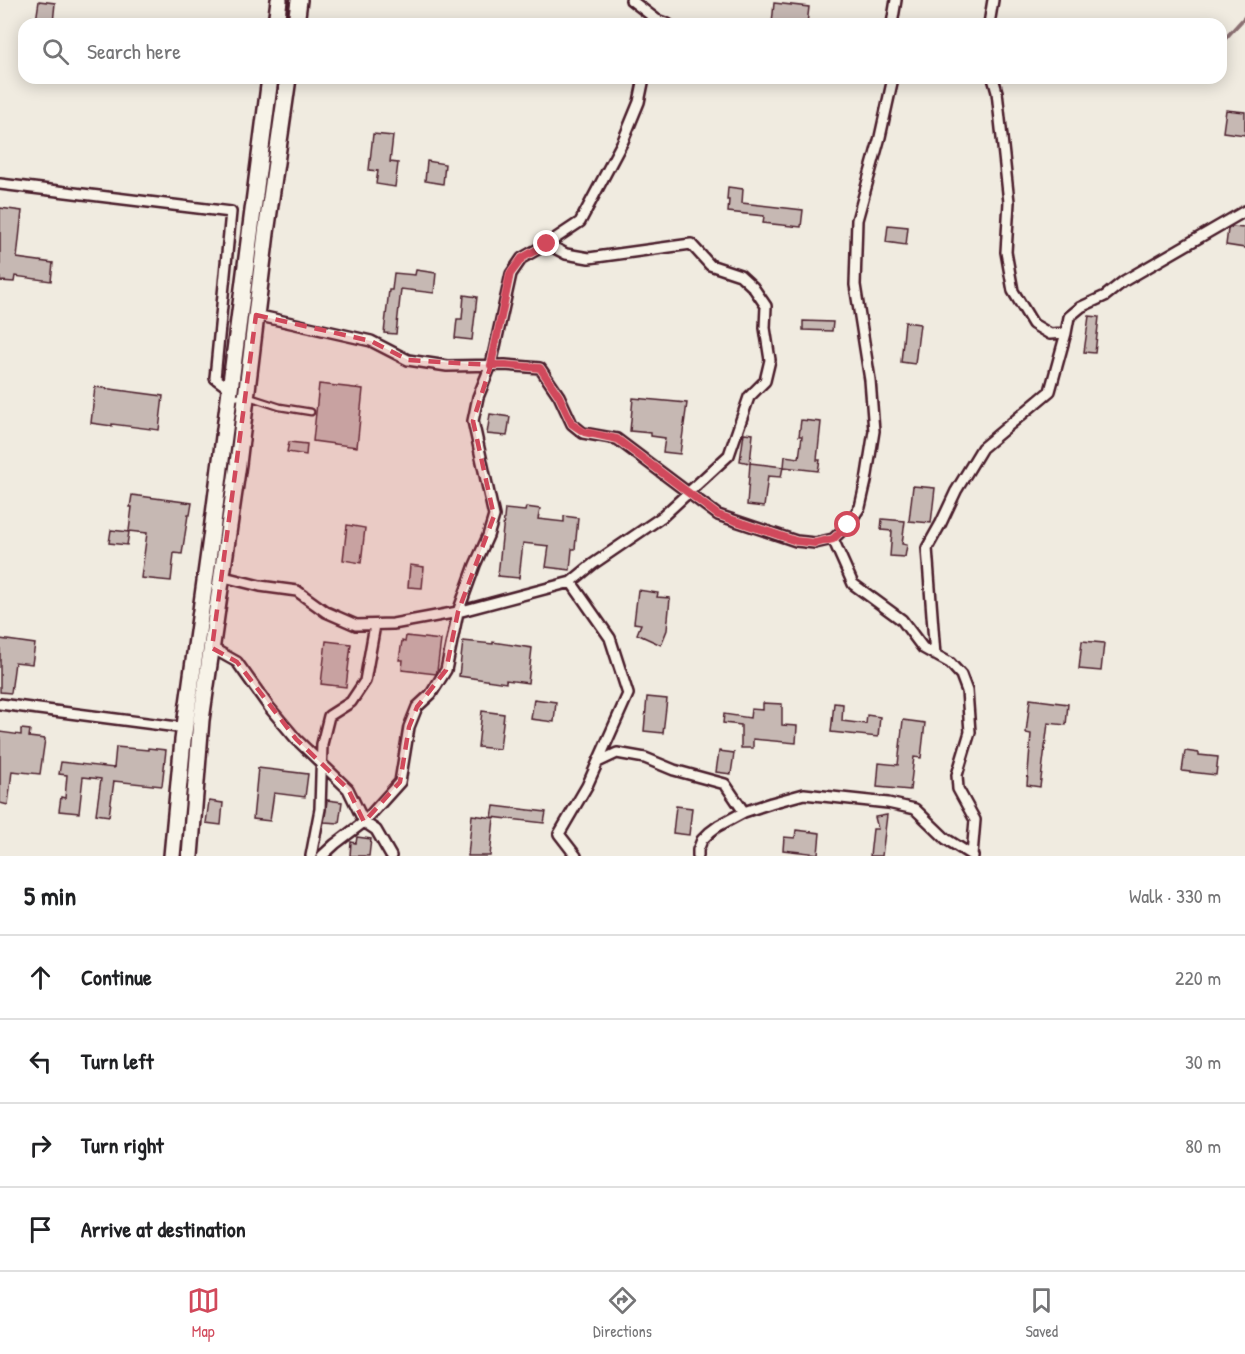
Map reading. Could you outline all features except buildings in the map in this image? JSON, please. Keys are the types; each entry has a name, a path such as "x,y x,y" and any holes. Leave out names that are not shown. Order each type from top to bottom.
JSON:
{"main road":[{"path":"277,18 279,0"},
{"path":"297,18 299,0"},
{"path":"172,856 185,728 269,84"},
{"path":"190,856 201,720 287,84"}],"street":[{"path":"631,0 652,18"},
{"path":"893,18 896,0"},
{"path":"990,18 993,0"},
{"path":"322,856 364,822 400,782 409,727 417,707 431,694 446,670 458,612 494,516 473,421 478,397 491,365 510,274 522,258 580,222 623,141 639,102 643,84"},
{"path":"256,315 371,341 408,360 447,366 506,365 540,368 559,396 572,424 584,432 617,439 718,515 796,541 815,543 833,539 848,525 860,507 873,431 870,380 855,285 857,220 880,137 891,84"},
{"path":"994,84 1009,202 1006,252 1013,291 1033,324 1050,333 1066,333"},
{"path":"0,184 231,212 215,378 230,394"},
{"path":"935,655 927,548 956,491 982,448 1050,391 1069,317 1081,307 1105,296 1124,280 1245,211"},
{"path":"206,579 222,575 260,586 297,591 326,612 356,625 393,624 458,612 571,582 593,564 662,517 729,455 749,397 765,381 770,360 765,328 766,306 753,287 740,275 710,265 691,244 589,258 566,254 547,244"},
{"path":"698,856 700,845 710,832 724,822 744,812 804,794 888,802 915,809 946,839 973,856 975,820 958,789 957,776 970,732 967,691 961,675 950,663 923,648 902,620 853,584 833,539"},
{"path":"571,582 610,638 628,694 587,786 559,834 576,856"},
{"path":"311,856 320,809 322,744 329,716 351,702 365,681 375,625"},
{"path":"195,651 212,648 237,662 269,707 296,739 348,789 364,822 376,830 391,856"},
{"path":"0,704 185,728"},
{"path":"598,762 617,753 645,758 674,770 725,783 744,812"}],"lane":[{"path":"230,394 310,412"}],"highlighted area":[{"path":"256,315 371,341 408,360 491,365 473,421 494,516 458,612 446,670 417,707 409,727 400,782 364,822 348,789 296,739 237,662 212,648"}],"waterway":[{"path":"1227,37 1245,17"}],"route":[{"path":"547,244 522,258 510,274 491,365 540,368 559,396 572,424 584,432 617,439 718,515 796,541 815,543 833,539 848,525"}]}
